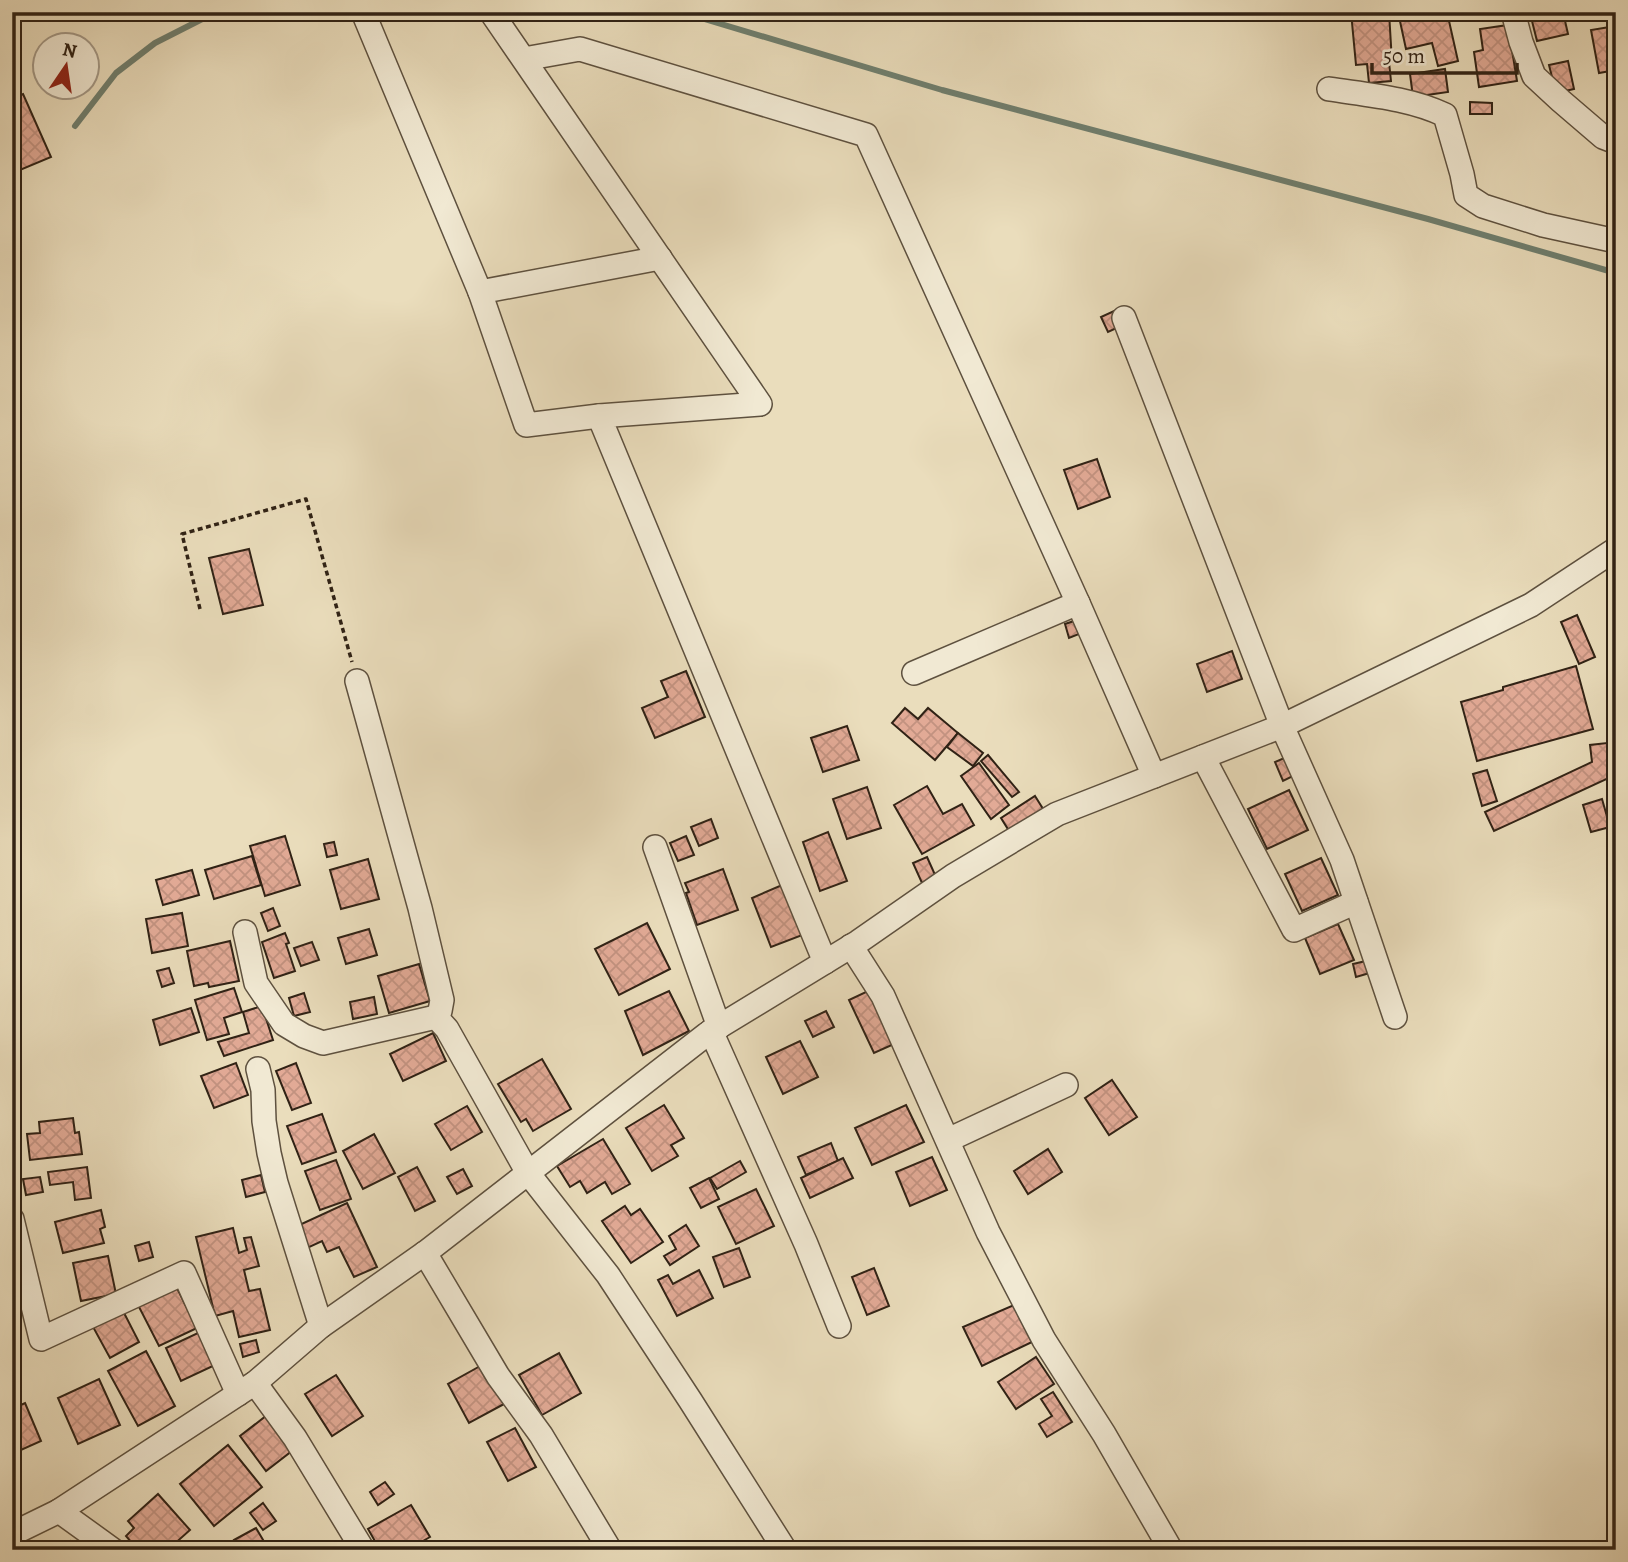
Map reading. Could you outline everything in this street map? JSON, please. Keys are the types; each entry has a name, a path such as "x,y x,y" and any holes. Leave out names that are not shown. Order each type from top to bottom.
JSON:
{"street":[{"path":"363,12 480,292 526,425 599,416 760,404 491,12"},
{"path":"1513,12 1534,76 1603,137 1616,142"},
{"path":"524,59 580,49 866,135 1154,776"},
{"path":"1329,89 1389,97 1429,107 1445,115 1466,195 1483,206 1543,225 1616,241"},
{"path":"480,292 660,258"},
{"path":"1124,318 1282,726 1342,860 1395,1017"},
{"path":"599,416 825,962"},
{"path":"12,1534 59,1511 246,1388 321,1326 425,1254 715,1029 851,946 953,876 1057,814 1282,726 1531,605 1616,550"},
{"path":"914,673 1078,603"},
{"path":"245,932 256,983 284,1024 304,1036 323,1042 436,1017 440,1011 442,1000 420,908 357,681"},
{"path":"1203,757 1293,930 1356,902"},
{"path":"655,847 715,1029 839,1326"},
{"path":"851,946 883,996 988,1232 1044,1340 1104,1434 1171,1550"},
{"path":"436,1017 447,1028 528,1173 608,1275 785,1550"},
{"path":"258,1069 263,1090 269,1153 276,1184 321,1326"},
{"path":"948,1140 1066,1085"},
{"path":"12,1219 41,1339 184,1273 246,1388 295,1438 363,1550"},
{"path":"425,1254 498,1376 541,1435 610,1550"},
{"path":"59,1511 113,1550"}],"path":[{"path":"200,609 182,534 306,499 357,681"}],"building":[{"path":"1351,12 1389,12 1391,81 1369,83 1367,64 1356,65"},
{"path":"1398,12 1447,12 1458,61 1438,66 1432,43 1406,49"},
{"path":"1563,12 1568,34 1537,41 1530,13"},
{"path":"1508,25 1517,81 1479,87 1474,52 1483,50 1480,29"},
{"path":"1616,26 1616,70 1599,73 1591,30"},
{"path":"1568,61 1574,89 1556,93 1549,65"},
{"path":"1445,69 1448,92 1413,97 1410,74"},
{"path":"23,94 51,157 20,170 12,151 12,99"},
{"path":"1470,102 1492,103 1492,114 1470,114"},
{"path":"12,160 20,178 12,181"},
{"path":"1114,311 1121,326 1108,332 1101,317"},
{"path":"1097,459 1110,497 1078,509 1064,470"},
{"path":"249,549 263,605 223,614 209,558"},
{"path":"1577,615 1595,657 1579,664 1561,622"},
{"path":"1074,621 1079,634 1069,638 1065,624"},
{"path":"1232,651 1242,679 1207,692 1197,664"},
{"path":"1576,666 1593,729 1477,761 1461,702"},
{"path":"686,671 705,717 655,738 642,708 668,697 661,681"},
{"path":"905,708 918,719 928,708 958,733 935,760 892,723"},
{"path":"847,726 859,760 823,772 811,738"},
{"path":"958,733 983,753 973,766 947,747"},
{"path":"1607,743 1611,777 1494,831 1485,812 1592,762 1590,745"},
{"path":"988,755 1019,792 1012,797 981,761"},
{"path":"1289,756 1297,774 1283,781 1275,762"},
{"path":"979,763 1009,805 991,819 961,776"},
{"path":"1487,770 1497,801 1482,806 1473,774"},
{"path":"927,786 943,814 962,804 974,825 922,854 894,805"},
{"path":"867,787 881,828 847,839 833,799"},
{"path":"1289,790 1308,830 1267,849 1248,809"},
{"path":"1035,796 1045,812 1011,834 1001,818"},
{"path":"1602,799 1610,827 1591,832 1583,805"},
{"path":"711,819 718,838 699,846 691,827"},
{"path":"828,832 847,881 820,891 803,842"},
{"path":"285,836 300,885 265,896 250,846"},
{"path":"686,836 694,855 678,861 670,843"},
{"path":"334,842 337,855 327,857 324,844"},
{"path":"252,856 261,885 214,899 205,870"},
{"path":"927,857 936,877 922,883 913,863"},
{"path":"1321,858 1338,895 1302,911 1285,874"},
{"path":"368,859 379,899 341,909 330,870"},
{"path":"723,869 738,910 697,925 685,883"},
{"path":"192,870 199,895 163,905 156,880"},
{"path":"782,885 805,934 771,947 752,898"},
{"path":"273,908 280,926 268,931 261,913"},
{"path":"182,913 188,946 152,953 146,919"},
{"path":"647,923 670,969 619,995 595,949"},
{"path":"1338,924 1354,960 1320,974 1305,938"},
{"path":"369,929 377,955 346,964 338,938"},
{"path":"285,933 295,971 274,978 262,942"},
{"path":"230,941 239,981 209,987 208,983 194,986 187,951"},
{"path":"312,942 319,960 301,966 294,948"},
{"path":"1370,960 1373,972 1356,977 1353,964"},
{"path":"419,964 430,1001 389,1013 378,976"},
{"path":"169,968 174,983 162,987 157,971"},
{"path":"234,988 242,1012 224,1018 229,1034 207,1040 195,1000"},
{"path":"669,991 689,1031 643,1055 625,1011"},
{"path":"868,991 894,1044 874,1053 849,1000"},
{"path":"304,993 310,1012 294,1016 289,998"},
{"path":"374,997 377,1014 353,1019 350,1002"},
{"path":"262,1006 273,1040 224,1056 218,1042 249,1033 243,1012"},
{"path":"191,1008 199,1032 160,1045 153,1020"},
{"path":"826,1011 834,1027 813,1037 805,1021"},
{"path":"433,1033 446,1061 403,1081 390,1054"},
{"path":"800,1041 818,1077 783,1094 766,1057"},
{"path":"542,1059 571,1109 533,1131 526,1119 521,1122 498,1084"},
{"path":"236,1063 248,1095 214,1108 201,1076"},
{"path":"296,1063 311,1103 292,1110 276,1071"},
{"path":"1112,1080 1137,1117 1109,1135 1085,1098"},
{"path":"664,1105 684,1138 671,1145 678,1156 652,1171 626,1128"},
{"path":"906,1105 924,1142 872,1165 855,1128"},
{"path":"467,1106 482,1132 451,1150 435,1124"},
{"path":"322,1114 336,1152 302,1164 287,1126"},
{"path":"73,1118 75,1133 79,1132 82,1154 30,1160 27,1134 40,1133 39,1122"},
{"path":"374,1134 395,1173 363,1189 343,1151"},
{"path":"603,1139 630,1184 612,1194 605,1182 587,1193 580,1181 570,1187 557,1166"},
{"path":"831,1143 838,1161 806,1175 798,1157"},
{"path":"1048,1149 1062,1172 1028,1194 1014,1171"},
{"path":"932,1157 947,1190 910,1206 896,1172"},
{"path":"843,1158 853,1178 810,1198 801,1178"},
{"path":"336,1160 351,1199 320,1210 305,1171"},
{"path":"740,1161 746,1172 717,1189 710,1178"},
{"path":"87,1167 91,1198 75,1200 73,1182 50,1185 48,1172"},
{"path":"417,1167 435,1201 415,1211 398,1177"},
{"path":"463,1169 472,1186 457,1194 447,1177"},
{"path":"261,1175 265,1192 246,1197 242,1180"},
{"path":"40,1177 43,1192 26,1195 23,1179"},
{"path":"709,1178 719,1199 701,1208 690,1188"},
{"path":"756,1189 774,1226 736,1244 718,1207"},
{"path":"347,1203 377,1267 354,1277 339,1247 327,1252 322,1241 305,1249 295,1227"},
{"path":"625,1206 631,1215 640,1209 663,1242 631,1263 602,1221"},
{"path":"101,1210 105,1227 100,1229 104,1243 63,1253 55,1222"},
{"path":"686,1225 699,1246 670,1265 664,1256 676,1249 669,1236"},
{"path":"233,1228 239,1253 247,1250 244,1238 251,1237 259,1266 244,1270 249,1291 260,1289 270,1330 239,1337 233,1311 215,1316 196,1237"},
{"path":"149,1242 153,1257 139,1261 135,1246"},
{"path":"739,1248 750,1277 724,1287 713,1257"},
{"path":"108,1256 116,1294 81,1301 73,1263"},
{"path":"874,1268 889,1306 867,1315 852,1277"},
{"path":"699,1270 713,1298 677,1316 658,1280 668,1275 673,1284"},
{"path":"176,1286 197,1328 159,1346 138,1305"},
{"path":"1014,1305 1032,1342 982,1366 963,1327"},
{"path":"122,1309 139,1342 110,1358 92,1325"},
{"path":"200,1332 215,1365 181,1381 166,1348"},
{"path":"256,1340 259,1352 243,1357 240,1344"},
{"path":"146,1351 175,1406 138,1426 108,1371"},
{"path":"559,1353 581,1393 542,1415 519,1375"},
{"path":"1036,1357 1054,1384 1016,1409 998,1382"},
{"path":"482,1365 504,1404 469,1423 448,1384"},
{"path":"336,1375 363,1416 332,1436 305,1394"},
{"path":"99,1379 120,1425 78,1444 58,1398"},
{"path":"1053,1392 1072,1422 1047,1437 1039,1424 1052,1416 1041,1399"},
{"path":"25,1403 41,1441 12,1454 12,1409"},
{"path":"271,1412 297,1447 266,1471 240,1436"},
{"path":"515,1428 536,1467 508,1481 487,1442"},
{"path":"228,1445 262,1487 214,1526 180,1484"},
{"path":"385,1482 394,1494 378,1505 370,1492"},
{"path":"158,1494 190,1530 172,1546 176,1550 138,1550 126,1536 134,1528 128,1521"},
{"path":"263,1503 276,1521 263,1530 250,1513"},
{"path":"411,1505 430,1537 407,1550 380,1550 368,1529"},
{"path":"256,1528 269,1550 240,1550 234,1540"},
{"path":"70,1541 74,1550 50,1550"}],"waterway":[{"path":"75,126 116,73 155,43 216,12"},
{"path":"681,12 942,90 1428,219 1616,273"}]}
